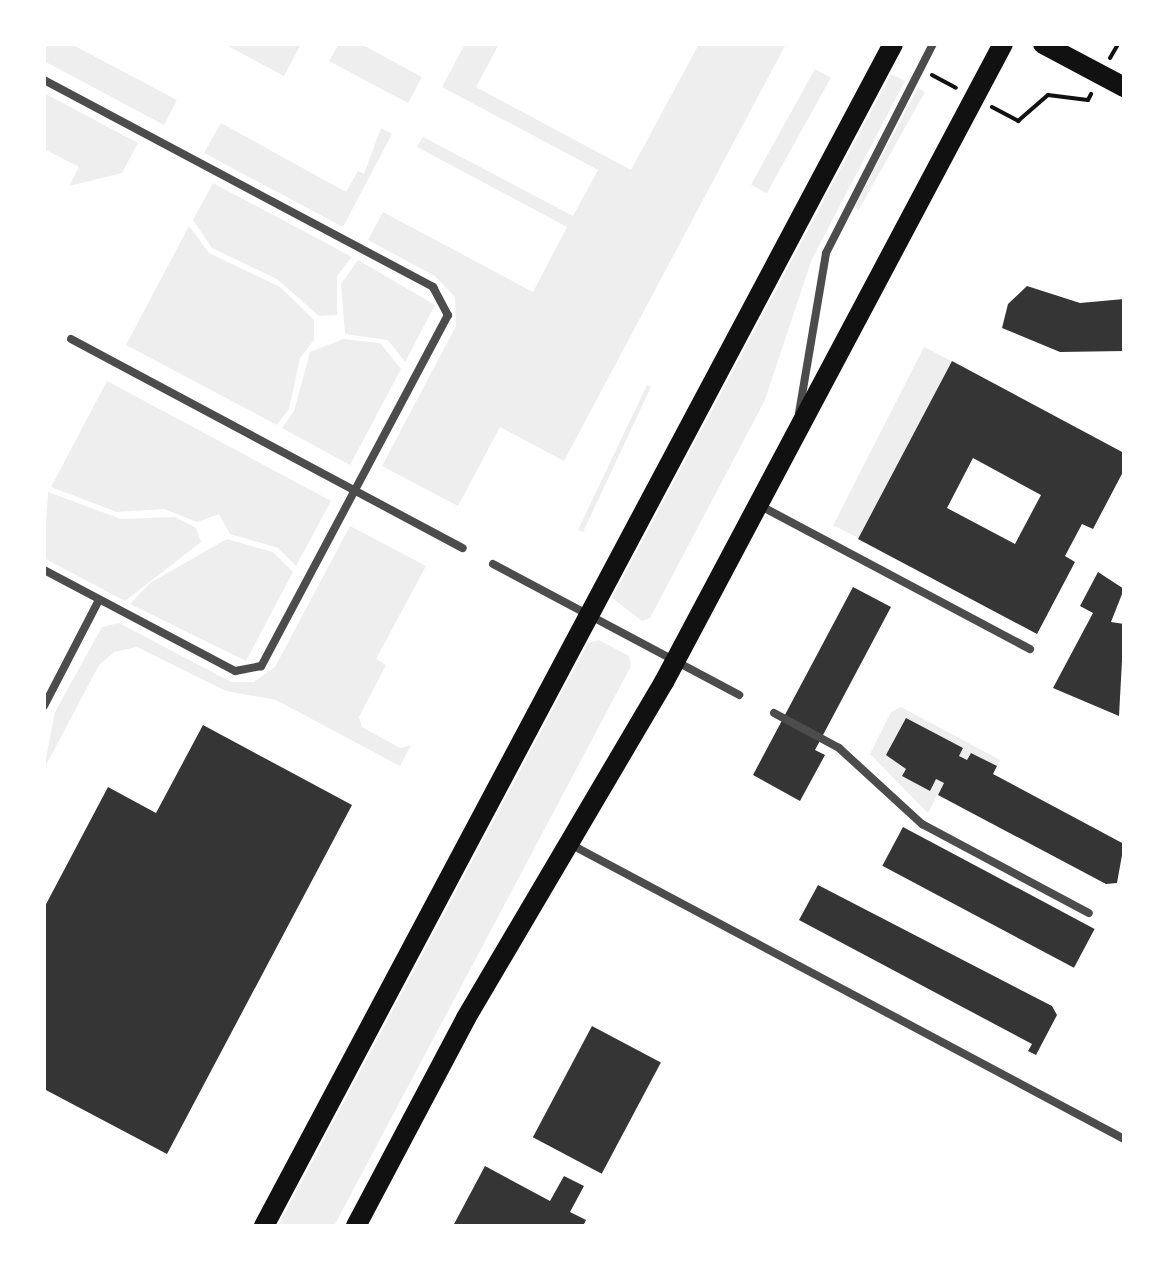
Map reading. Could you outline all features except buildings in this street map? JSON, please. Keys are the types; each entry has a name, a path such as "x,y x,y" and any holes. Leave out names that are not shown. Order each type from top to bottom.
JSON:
{"main road":[{"path":"264,1226 893,44"},
{"path":"356,1226 675,661 1003,44"},
{"path":"1043,44 1124,87"}],"street":[{"path":"790,444 826,253 933,44"},
{"path":"44,80 441,294 447,320 256,669 230,669 44,570"},
{"path":"71,339 463,548"},
{"path":"758,505 1030,649"},
{"path":"493,564 739,695"},
{"path":"44,706 99,600"},
{"path":"774,713 839,748 922,824 1089,913"},
{"path":"569,844 1124,1139"}],"shaded area":[{"path":"44,44 71,44 177,100 164,125 44,61"},
{"path":"224,44 301,44 284,76"},
{"path":"339,44 361,44 422,77 408,103 329,61"},
{"path":"465,44 499,44 476,87 631,170 699,44 786,44 564,461 500,427 458,506 382,466 456,326 455,297 435,276 368,240 383,212 533,292 567,227 417,147 423,137 573,216 598,170 442,87"},
{"path":"815,69 831,78 767,193 751,184"},
{"path":"891,74 905,81 812,259 765,400 650,618 642,621 612,598"},
{"path":"918,88 925,92 858,211 855,206"},
{"path":"44,93 138,143 122,173 69,186 79,167 44,149"},
{"path":"221,123 346,192 358,171 364,174 381,128 392,134 343,227 204,153"},
{"path":"213,183 352,257 337,276 337,315 319,316 277,279 212,248 193,220"},
{"path":"189,226 209,253 280,287 314,320 314,340 300,358 289,409 277,425 126,345"},
{"path":"358,260 435,305 405,362 388,340 345,334 341,284"},
{"path":"343,339 380,343 401,369 350,465 282,428 294,411 310,352"},
{"path":"924,347 952,361 861,539 833,525"},
{"path":"107,381 331,501 296,566 278,548 230,534 219,514 197,522 164,509 117,512 51,487"},
{"path":"647,385 651,387 583,532 578,530"},
{"path":"48,492 121,519 175,517 196,528 201,542 125,601 44,558"},
{"path":"350,526 426,566 376,659 386,665 359,717 362,727 400,748 411,745 400,766 276,700 226,691 137,647 114,652 99,665 44,769 55,712 102,627 119,623 231,682 254,682 275,667"},
{"path":"227,539 273,552 293,572 246,661 130,604 150,583"},
{"path":"599,640 629,656 631,666 334,1226 278,1226 588,643"},
{"path":"901,707 1000,760 997,766 971,753 967,760 898,761 930,790 936,779 944,783 928,813 870,754 891,712"}]}
